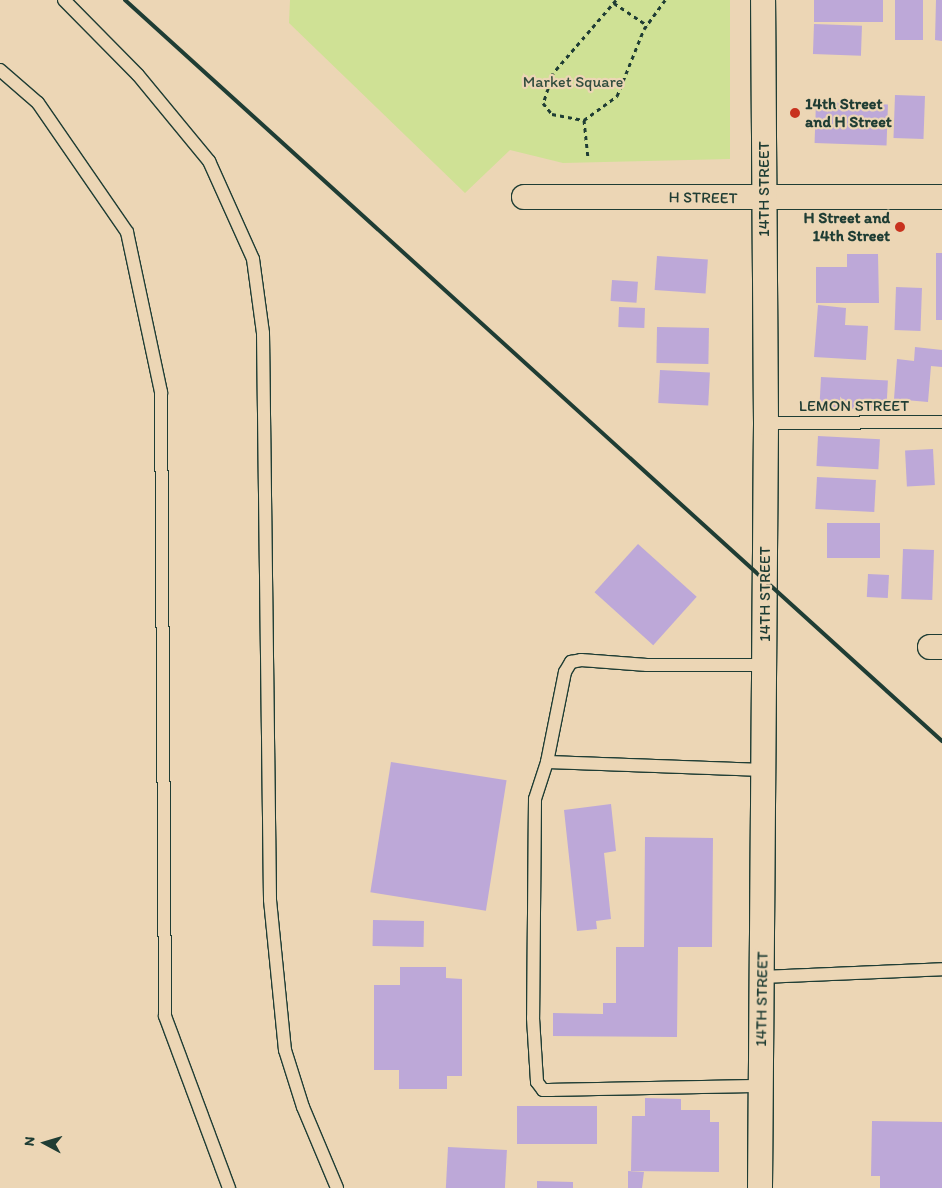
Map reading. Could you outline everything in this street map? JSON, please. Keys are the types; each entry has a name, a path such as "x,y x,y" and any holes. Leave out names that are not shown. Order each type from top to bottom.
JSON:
{"street":[{"name":"14TH STREET","path":"760,1188 766,423 763,0"},
{"name":"H STREET","path":"524,197 764,199 942,197"}],"lane":[{"path":"64,0 138,75 208,161 253,259 263,333 270,900 285,1050 303,1107 337,1188"},
{"path":"0,70 38,103 127,232 161,392 165,1016 229,1188"},
{"name":"LEMON STREET","path":"766,423 942,422"},
{"path":"761,1086 543,1090 537,1082 533,1018 535,799 547,762 564,672 571,662 581,660 647,665 764,665"},
{"path":"547,762 764,770"},
{"path":"762,977 942,969"}],"path":[{"path":"647,25 615,1 553,73 544,103 552,114 584,120 617,96 647,25 665,0"},
{"path":"584,120 588,157"}],"green space":[{"name":"Market Square","path":"290,0 730,0 730,159 563,163 510,150 465,193 289,23"}],"building":[{"path":"814,0 883,0 883,22 814,22"},
{"path":"895,0 923,0 923,40 895,40"},
{"path":"936,0 942,0 942,41 935,40"},
{"path":"814,24 862,26 861,56 813,54"},
{"path":"895,95 925,96 923,139 893,138"},
{"path":"816,102 888,105 887,145 815,143"},
{"path":"936,253 942,253 942,320 936,320"},
{"path":"847,254 878,254 879,303 816,303 816,267 847,267"},
{"path":"657,256 708,260 706,293 655,290"},
{"path":"612,280 638,282 636,303 611,301"},
{"path":"896,287 922,288 920,331 894,330"},
{"path":"818,305 846,308 845,325 868,326 866,360 814,357"},
{"path":"619,307 645,308 644,328 618,327"},
{"path":"657,327 709,328 708,364 656,363"},
{"path":"915,347 942,350 942,367 931,366 928,402 894,399 897,359 914,361"},
{"path":"660,370 710,373 708,406 658,403"},
{"path":"821,377 888,381 886,410 819,407"},
{"path":"818,436 880,439 878,469 816,466"},
{"path":"933,449 935,485 907,486 905,450"},
{"path":"817,477 876,480 874,512 815,509"},
{"path":"827,523 880,523 880,558 827,558"},
{"path":"638,544 697,597 653,645 595,592"},
{"path":"903,549 934,550 932,600 901,599"},
{"path":"868,574 889,575 888,598 867,597"},
{"path":"391,762 507,780 486,911 370,892"},
{"path":"611,804 616,851 604,853 611,919 596,921 597,929 577,931 564,810"},
{"path":"645,837 713,838 712,947 678,947 677,1037 553,1036 553,1013 603,1014 603,1003 616,1003 616,947 644,947"},
{"path":"373,920 424,921 424,947 373,946"},
{"path":"400,967 446,967 446,978 462,979 462,1076 447,1076 447,1089 399,1089 399,1070 374,1070 374,985 400,985"},
{"path":"645,1098 681,1099 681,1110 710,1110 710,1122 719,1122 719,1172 631,1171 632,1116 645,1116"},
{"path":"517,1106 597,1106 597,1144 517,1144"},
{"path":"872,1121 942,1122 942,1188 880,1188 880,1176 871,1176"},
{"path":"448,1147 507,1150 505,1188 446,1188"},
{"path":"628,1171 644,1172 642,1188 628,1188"},
{"path":"537,1181 573,1182 573,1188 537,1188"}],"railway":[{"path":"125,0 942,741"}],"place":[{"name":"14th Street and H Street","path":"795,113"},
{"name":"H Street and 14th Street","path":"900,227"}]}
